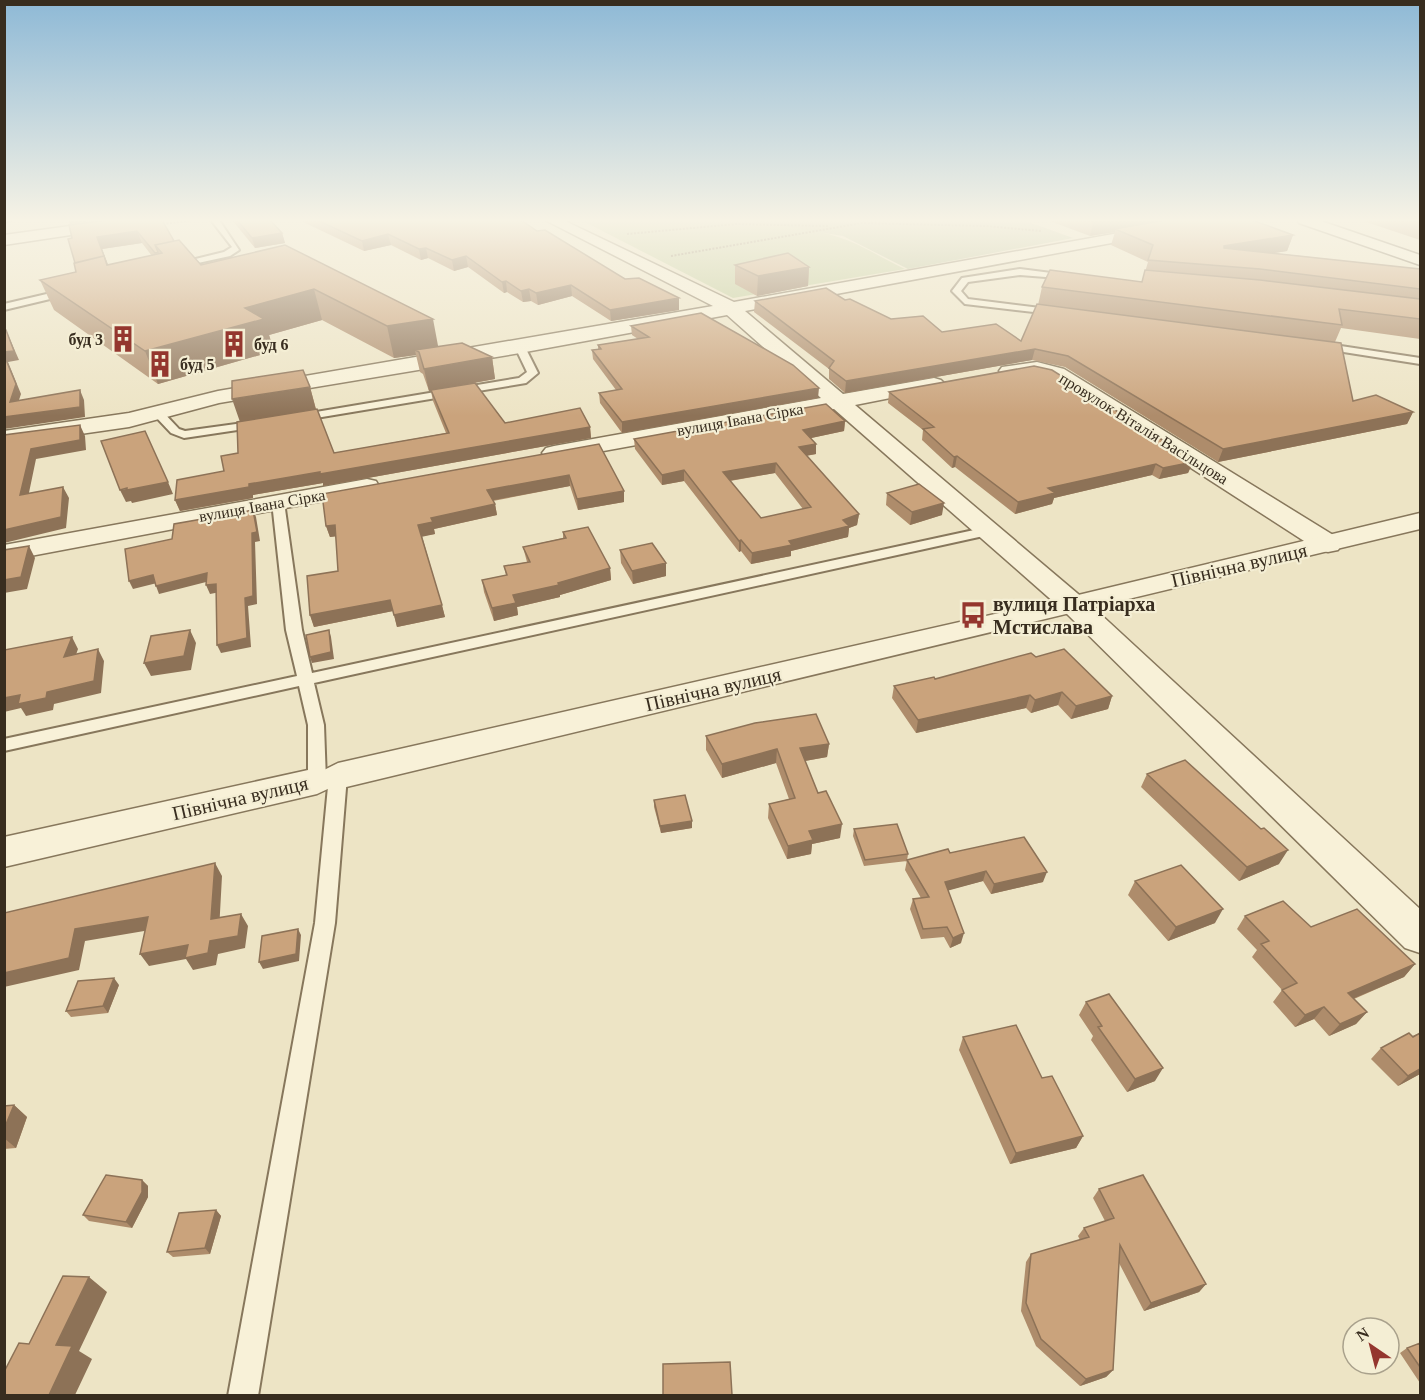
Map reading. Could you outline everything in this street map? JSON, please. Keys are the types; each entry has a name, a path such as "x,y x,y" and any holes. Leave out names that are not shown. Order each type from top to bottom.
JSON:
{"street":[{"path":"685,285 729,307 1074,605 1420,935"},
{"path":"4,438 129,420 218,397 520,347 850,285"},
{"name":"провулок Віталія Васільцова","path":"992,374 1032,368 1057,373 1328,544"},
{"path":"838,401 956,381"},
{"name":"вулиця Івана Сірка","path":"535,456 838,401"},
{"name":"вулиця Івана Сірка","path":"4,553 395,481"},
{"name":"Північна вулиця","path":"4,852 1074,605 1420,521"}],"lane":[{"path":"961,285 956,291 965,301 1066,314"},
{"path":"4,307 77,290"},
{"path":"1309,344 1420,361"},
{"path":"158,413 175,431 184,435 522,381 533,373 520,347"},
{"path":"243,1395 325,923 328,778 294,630 278,502"},
{"path":"4,745 988,531"}],"green space":[{"path":"708,285 808,285 733,298"}],"building":[{"path":"48,285 366,285 433,319 387,326 314,289 245,308 264,319 145,351"},
{"path":"512,285 570,285 536,293 529,289 521,291"},
{"path":"572,285 654,285 679,298 610,310"},
{"path":"1305,285 1420,299 1420,319 1339,309 1342,325 1042,287"},
{"path":"1391,285 1420,285 1420,289"},
{"path":"826,288 845,300 850,299 891,319 923,316 942,332 996,324 1021,341 1037,304 1341,343 1353,401 1376,395 1413,412 1223,449 1068,356 1035,349 846,381 829,368 834,361 755,301"},
{"path":"701,313 793,365 819,388 622,422 599,393 622,389 592,350 601,349 598,345 649,337 631,326"},
{"path":"4,330 6,330 14,351 4,352"},
{"path":"462,343 492,357 424,369 419,352 415,350"},
{"path":"4,355 16,384 10,402 80,390 80,407 4,417"},
{"path":"1034,366 1052,370 1191,458 1188,458 1193,462 1163,468 1156,464 1048,488 1055,493 1018,502 957,456 954,457 923,429 934,427 889,392"},
{"path":"303,370 310,387 232,399 232,381"},
{"path":"475,383 505,423 580,408 590,427 320,474 320,472 249,484 249,487 175,500 177,480 224,471 221,456 238,453 237,422 317,409 334,453 449,433 431,390"},
{"path":"826,404 845,421 803,430 816,444 799,447 859,514 843,520 849,526 789,541 792,545 752,553 741,540 739,541 684,470 662,475 634,439","holes":["776,463 811,507 761,518 723,472"]},
{"path":"80,425 80,440 31,449 20,495 63,487 61,517 4,530 4,435"},
{"path":"145,431 168,482 120,490 101,441"},
{"path":"599,444 624,491 577,499 569,475 487,490 495,504 431,518 433,522 418,525 442,605 394,615 390,600 310,615 307,576 338,571 335,525 326,526 322,494"},
{"path":"919,484 944,503 912,512 887,493"},
{"path":"253,510 257,532 252,533 253,596 245,598 247,638 217,645 216,584 206,585 207,573 156,586 153,575 129,581 125,549 172,539 174,524"},
{"path":"588,527 610,568 558,583 559,585 513,595 516,603 492,608 482,580 507,575 504,566 530,562 523,547 566,538 563,532"},
{"path":"652,543 666,563 632,571 620,550"},
{"path":"29,546 21,577 4,580 4,550"},
{"path":"190,630 184,656 144,663 151,636"},
{"path":"329,630 331,652 310,657 306,635"},
{"path":"72,637 64,657 98,649 94,681 47,692 46,698 18,704 20,695 4,698 4,650"},
{"path":"1064,649 1112,696 1076,706 1062,692 1035,700 1030,695 918,720 894,686 934,677 935,679 1031,653 1036,657"},
{"path":"816,714 829,744 800,748 818,793 826,791 842,824 809,831 813,840 788,846 769,804 795,798 777,749 722,764 706,736 755,723"},
{"path":"1185,760 1261,829 1264,828 1288,850 1247,867 1147,774"},
{"path":"685,795 692,821 660,826 654,800"},
{"path":"897,824 908,854 865,860 854,829"},
{"path":"1024,837 1047,872 994,884 986,871 945,882 964,933 953,938 947,927 923,929 913,899 929,897 907,860 948,849 950,853"},
{"path":"215,863 211,919 241,914 238,936 210,941 208,953 185,958 188,945 140,954 148,917 75,929 69,958 4,973 4,913"},
{"path":"1181,865 1223,909 1176,927 1135,881"},
{"path":"1283,901 1311,927 1357,909 1415,964 1348,993 1367,1012 1340,1024 1324,1007 1305,1015 1282,990 1297,983 1261,944 1269,941 1245,916"},
{"path":"298,929 296,954 259,962 262,936"},
{"path":"114,978 103,1006 66,1011 78,981"},
{"path":"1109,994 1163,1068 1135,1079 1098,1027 1102,1026 1086,1002"},
{"path":"1016,1025 1042,1078 1052,1076 1083,1136 1016,1153 963,1037"},
{"path":"1409,1033 1413,1037 1420,1033 1420,1069 1408,1076 1381,1048"},
{"path":"14,1105 4,1129 4,1106"},
{"path":"106,1175 142,1180 142,1192 126,1222 83,1215"},
{"path":"1143,1175 1206,1284 1151,1303 1120,1245 1113,1370 1086,1379 1041,1339 1026,1303 1031,1254 1089,1237 1084,1228 1114,1218 1099,1189"},
{"path":"216,1210 205,1248 167,1252 179,1213"},
{"path":"63,1276 89,1277 56,1345 72,1346 49,1395 4,1395 4,1372 19,1343 29,1344"},
{"path":"1420,1343 1420,1367 1407,1348"},
{"path":"730,1362 732,1395 663,1395 663,1364"}],"place":[{"name":"буд 3","path":"123,339"},
{"name":"буд 6","path":"234,344"},
{"name":"буд 5","path":"160,364"},
{"name":"вулиця Патріарха Мстислава","path":"973,615"}]}
